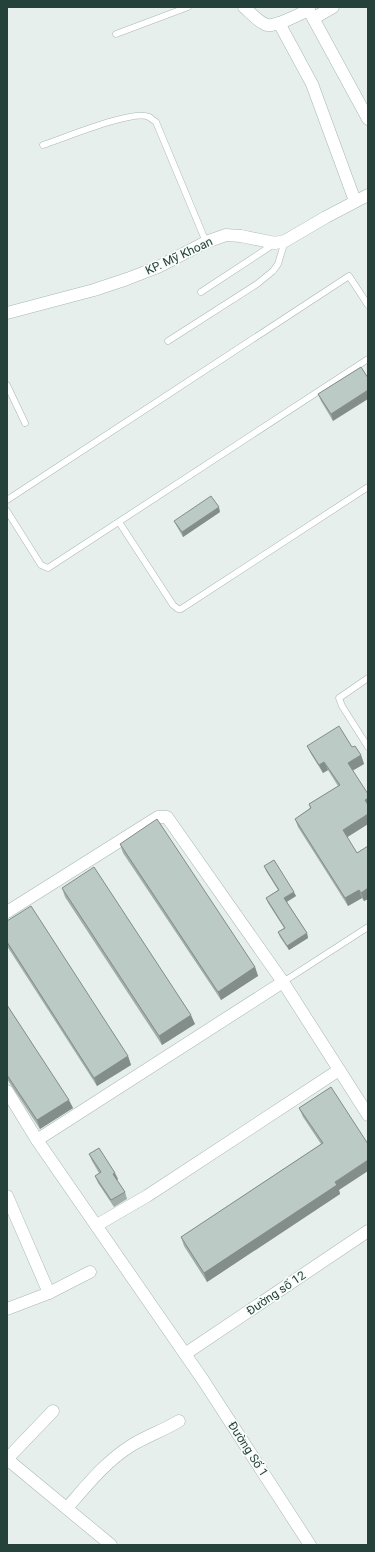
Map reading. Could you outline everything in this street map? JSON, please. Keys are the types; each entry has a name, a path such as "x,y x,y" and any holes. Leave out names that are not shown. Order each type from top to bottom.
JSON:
{"street":[{"path":"244,7 257,20 268,25 279,23 310,11 333,7"},
{"path":"310,11 368,119"},
{"path":"279,23 312,84 355,201"},
{"path":"280,242 368,195"},
{"name":"KP. Mỹ Khoan","path":"7,313 94,290 127,279 158,267 206,242 226,235 280,242"},
{"path":"7,912 158,817 167,817 283,982 368,1115"},
{"path":"38,1140 283,982"},
{"path":"97,1225 146,1196 339,1070"},
{"name":"Đường Số 1","path":"7,1091 38,1140 185,1354 310,1545"},
{"path":"7,1196 49,1293"},
{"name":"Đường số 12","path":"185,1354 368,1232"},
{"path":"7,1310 49,1293 90,1272"},
{"path":"53,1411 7,1459 112,1545"},
{"path":"67,1508 99,1471 118,1454 179,1421"}],"lane":[{"path":"116,34 188,7"},
{"path":"43,145 117,120 136,116 148,116 156,122 206,242"},
{"path":"201,292 280,242"},
{"path":"168,341 256,284 273,270 278,264 280,242"},
{"path":"7,500 349,276 368,305"},
{"path":"7,511 41,565 45,568 50,567 368,359"},
{"path":"7,384 25,423"},
{"path":"119,522 173,605 178,609 181,609 368,487"},
{"path":"368,678 339,698 342,706 368,747"},
{"path":"283,982 368,927"}],"building":[{"path":"361,367 368,378 368,390 331,414 318,394"},
{"path":"211,496 219,507 182,532 174,521"},
{"path":"339,726 352,747 355,746 361,755 348,763 368,794 368,798 365,800 368,805 368,814 343,830 357,853 368,846 368,888 361,893 359,890 345,898 295,819 311,808 309,804 340,785 324,762 319,765 307,746"},
{"path":"157,819 255,967 218,992 120,844"},
{"path":"274,860 294,892 284,898 307,933 287,946 278,932 285,928 266,898 279,890 264,866"},
{"path":"94,867 191,1015 159,1036 62,888"},
{"path":"31,906 128,1056 94,1078 7,942 7,921"},
{"path":"7,1005 69,1100 37,1120 7,1075"},
{"path":"331,1087 368,1144 368,1160 335,1182 337,1185 204,1273 181,1237 323,1143 299,1108"},
{"path":"99,1148 125,1192 111,1200 95,1176 101,1172 89,1154"}]}
